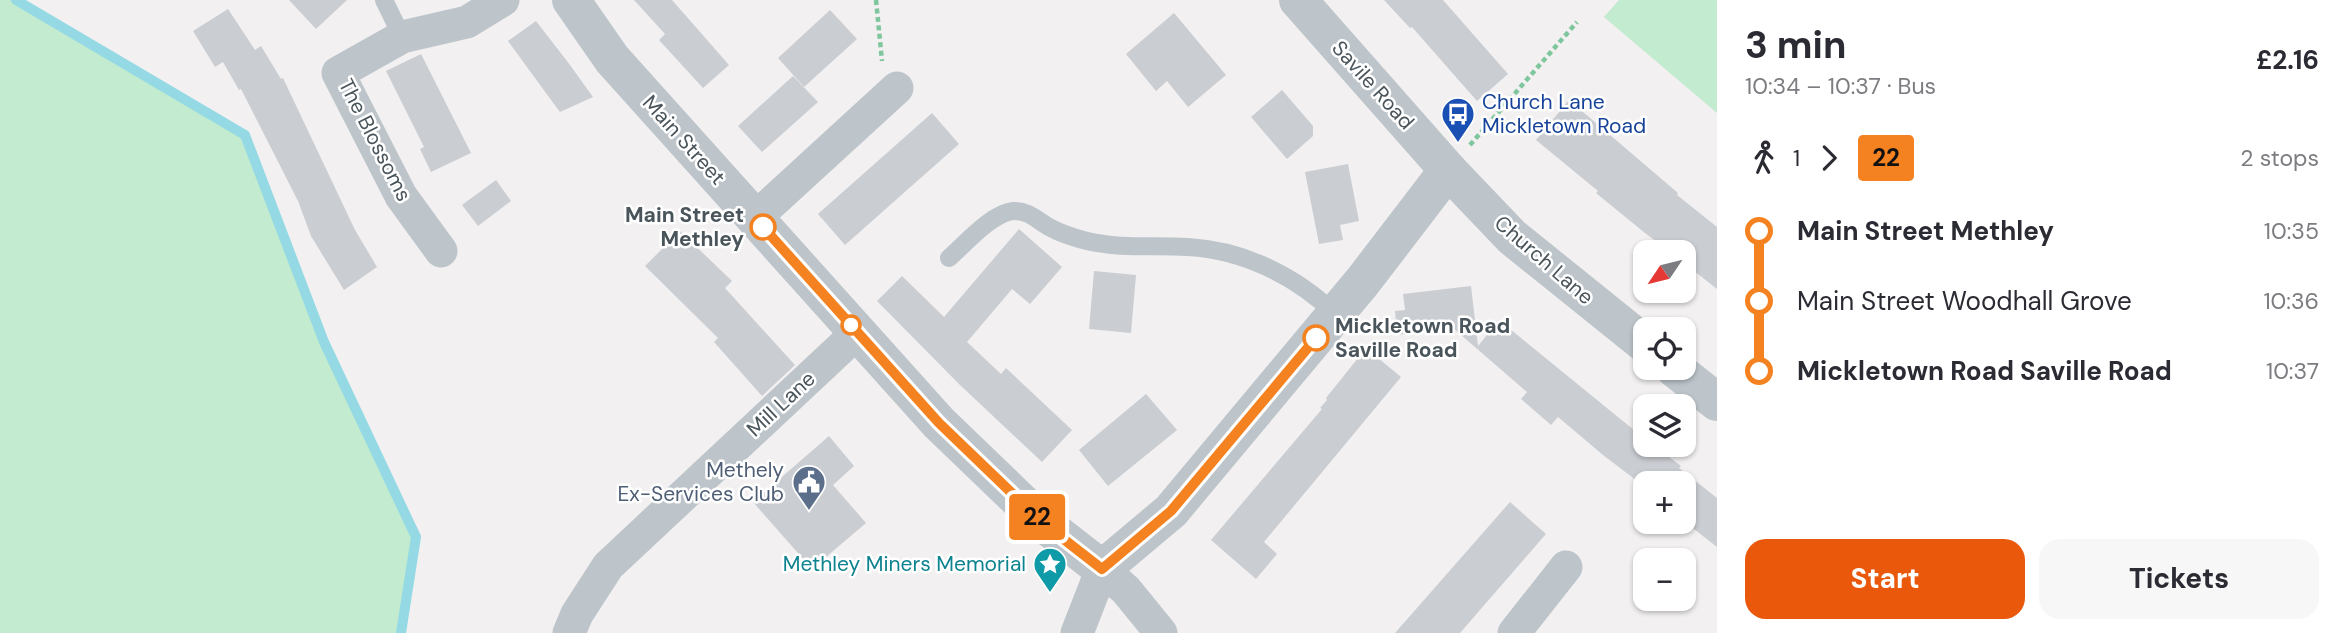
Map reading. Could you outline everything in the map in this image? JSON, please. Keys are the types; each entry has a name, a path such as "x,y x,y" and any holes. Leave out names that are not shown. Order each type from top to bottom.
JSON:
{"street":[{"name":"The Blossoms","path":"441,251 401,196 338,73 402,37 467,22 503,0"},
{"name":"Main Street","path":"571,0 612,59 939,423 1043,523 1102,569"},
{"name":"Savile Road","path":"1298,0 1448,170"},
{"path":"755,218 897,88"},
{"path":"1077,633 1102,569 1171,511 1335,314 1448,170"},
{"name":"Church Lane","path":"1448,170 1513,236 1633,334"},
{"name":"Mill Lane","path":"569,633 577,614 608,566 858,332"},
{"path":"1689,380 1717,402"},
{"path":"1514,633 1566,567"},
{"path":"1102,569 1126,590 1161,633"}],"lane":[{"path":"384,0 402,37"},
{"path":"949,258 995,218 1013,211 1031,215 1051,228 1083,240 1118,247 1188,247 1232,254 1274,270 1319,299 1335,314"}],"path":[{"path":"876,0 883,71 897,88"},
{"path":"1448,170 1577,22"}],"green space":[{"path":"0,0 16,0 245,135 324,342 416,537 405,633 0,633"},
{"path":"1619,0 1717,0 1717,113 1604,17"}],"building":[{"path":"289,0 347,0 316,29"},
{"path":"634,0 672,0 729,65 703,88 659,40 665,34"},
{"path":"1384,0 1443,0 1508,74 1477,101 1412,27 1410,28"},
{"path":"228,9 255,50 261,46 281,79 283,78 355,230 377,267 344,290 311,236 298,201 241,89 239,90 223,62 215,67 193,31"},
{"path":"830,10 857,39 804,87 778,58"},
{"path":"1174,13 1226,75 1188,107 1167,81 1156,91 1126,54"},
{"path":"536,21 593,97 560,112 554,104 508,41"},
{"path":"421,54 471,153 431,172 420,149 424,147 386,71"},
{"path":"793,76 818,102 762,152 738,126"},
{"path":"1282,90 1313,126 1313,136 1287,159 1251,117"},
{"path":"1569,100 1717,227 1717,289 1696,272 1696,240 1654,240 1536,140"},
{"path":"932,113 959,144 845,245 818,214"},
{"path":"1348,164 1359,221 1340,225 1343,240 1319,244 1305,172"},
{"path":"496,180 511,201 478,226 462,205"},
{"path":"1019,229 1062,267 1030,304 1012,289 967,342 1001,374 1006,368 1072,430 1042,462 960,385 877,301 902,276 944,317"},
{"path":"680,231 732,281 725,288 795,365 762,396 714,342 718,338 645,266"},
{"path":"1094,271 1136,275 1131,333 1089,329"},
{"path":"1471,286 1478,346 1499,320 1633,429 1633,457 1669,457 1681,466 1679,468 1683,471 1633,471 1633,478 1558,417 1551,425 1521,399 1527,392 1453,328 1397,335 1395,311 1405,310 1403,294"},
{"path":"1366,348 1401,377 1264,542 1277,554 1256,579 1211,540 1322,409 1320,408 1326,398"},
{"path":"1146,394 1177,430 1108,486 1079,450"},
{"name":"Methely Ex-Services Club","path":"829,436 854,466 833,485 866,523 812,569 753,502"},
{"path":"1696,481 1717,498 1717,547 1696,531"},
{"path":"1510,502 1546,534 1460,633 1395,633"}],"waterway":[{"path":"16,0 245,135 324,342 416,537 401,633"}],"bus line":[{"name":"22","path":"763,227 939,423 1043,523 1102,569 1171,511 1316,338"}],"place":[{"name":"Church Lane Mickletown Road","path":"1458,144"},
{"name":"Main Street Methley","path":"763,227"},
{"name":"Mickletown Road Saville Road","path":"1316,338"},
{"name":"Methely Ex-Services Club","path":"809,512"},
{"name":"Methley Miners Memorial","path":"1050,594"}]}
